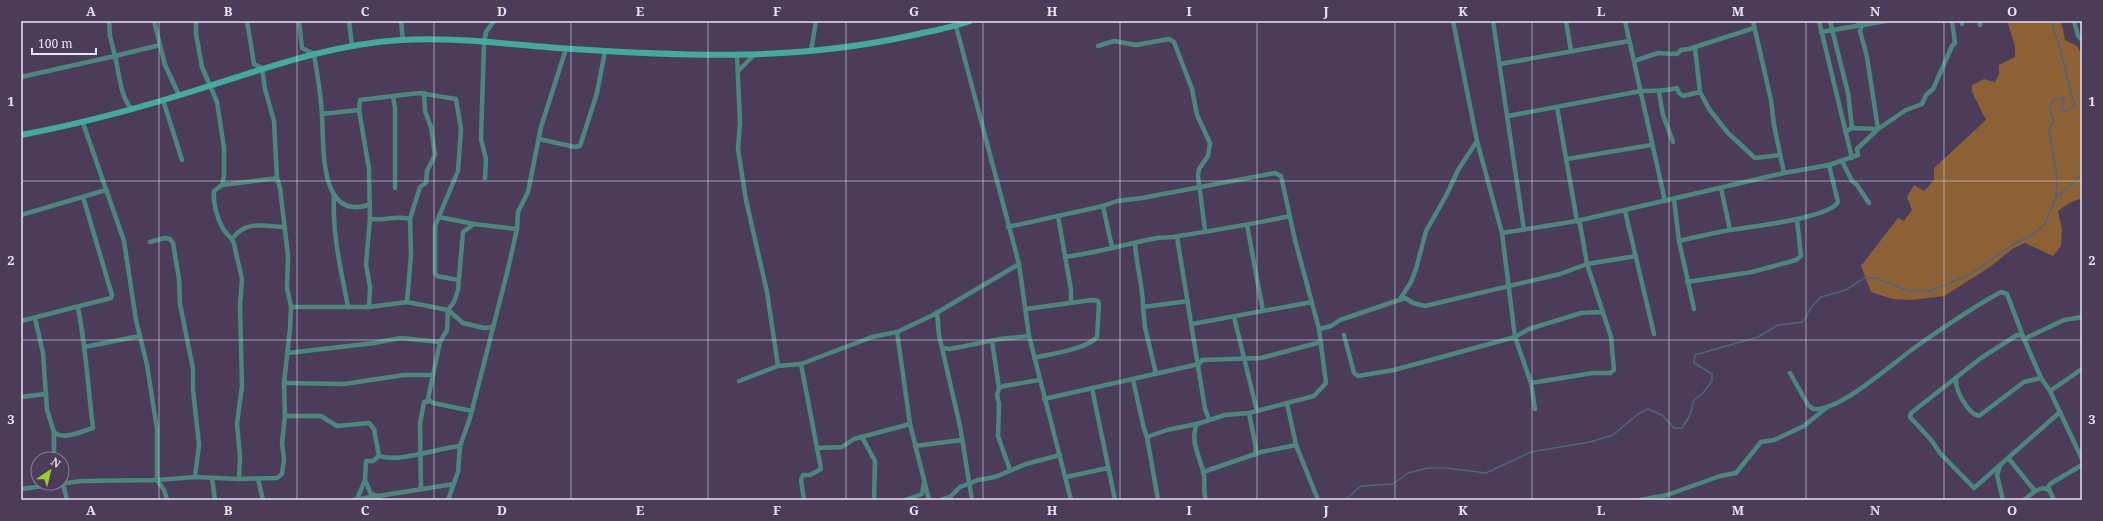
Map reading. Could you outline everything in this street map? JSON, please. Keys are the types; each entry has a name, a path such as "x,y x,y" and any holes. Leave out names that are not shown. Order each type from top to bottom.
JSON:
{"main road":[{"path":"21,135 83,122 132,109 209,86 262,68 352,45 403,40 484,43 673,55 754,55 852,47 956,26 970,21"}],"street":[{"path":"109,21 110,36 121,85 127,104 132,109"},
{"path":"154,21 166,65 179,95"},
{"path":"196,21 202,67 217,102 224,148 224,176 222,185"},
{"path":"70,483 82,481 157,480 195,477 258,479 277,478 282,474 284,459 282,443 285,416 284,383 288,353 291,307 287,288 288,256 280,188 277,178 274,121 265,89 262,68 254,64 247,21"},
{"path":"299,21 302,48 314,54 322,114 329,187 339,201 350,205 368,205"},
{"path":"349,21 352,45"},
{"path":"401,21 403,40"},
{"path":"485,178 486,159 481,139 484,43 486,32 494,21"},
{"path":"811,51 816,21"},
{"path":"1453,21 1477,141 1502,233 1515,337 1531,383 1534,409"},
{"path":"1493,21 1524,230"},
{"path":"1566,21 1571,51"},
{"path":"1625,21 1641,91 1651,145 1665,201"},
{"path":"1753,21 1771,100 1773,122 1784,173"},
{"path":"1819,21 1852,158"},
{"path":"1830,21 1848,94 1852,128"},
{"path":"1821,32 1832,30 1847,24 1886,21"},
{"path":"1502,233 1577,222 1784,173 1829,165 1852,158 1858,155 1857,149 1878,129 1906,110 1922,104 1926,95 1933,89 1952,46 1955,43 1952,21"},
{"path":"2074,21 2078,36 2082,40"},
{"path":"1859,23 1862,26 1860,31 1867,57 1878,129"},
{"path":"956,26 1018,264 1029,336 1039,380 1071,500"},
{"path":"1634,61 1658,53 1677,54 1681,50 1695,48 1754,28"},
{"path":"1098,46 1114,42 1136,45 1169,39 1174,42 1192,89 1197,115 1210,143 1208,156 1199,169 1199,187 1206,230"},
{"path":"1500,64 1630,41"},
{"path":"21,76 160,45"},
{"path":"448,500 458,472 460,446 472,411 493,327 516,229 518,212 528,192 529,178 541,126 566,48"},
{"path":"1695,48 1700,92 1720,124 1748,154 1759,159 1780,155"},
{"path":"539,139 575,147 580,146 597,93 605,51"},
{"path":"737,55 740,123 738,149 746,200 767,292 778,366"},
{"path":"738,71 754,55"},
{"path":"1508,116 1641,91 1659,92 1677,88 1679,93 1683,96 1700,92"},
{"path":"1659,92 1663,115 1673,142"},
{"path":"369,307 370,287 366,264 370,219 368,205 369,169 359,110 360,100 409,93 456,99 460,129 458,171 435,226 435,273 436,276 458,280"},
{"path":"407,302 411,255 410,219 420,187 426,183 427,171 435,155 431,127 424,111 424,94"},
{"path":"393,96 395,108 395,188"},
{"path":"163,100 182,160"},
{"path":"1531,383 1593,373 1612,372 1612,343 1587,264 1580,224 1577,222 1557,107"},
{"path":"322,114 359,110"},
{"path":"83,122 124,241 157,429 157,480 164,490 167,500"},
{"path":"1845,132 1852,128 1878,129"},
{"path":"1400,299 1409,287 1416,270 1426,231 1447,194 1458,170 1477,141"},
{"path":"1567,159 1651,145"},
{"path":"1842,161 1852,181 1858,185 1869,203"},
{"path":"1679,241 1730,230 1797,220 1836,207 1838,198 1829,165"},
{"path":"1008,227 1103,206 1117,201 1275,173 1282,176 1290,216 1319,329 1326,383 1314,396 1249,413 1209,419 1192,428 1167,430 1147,437"},
{"path":"239,479 240,456 237,424 242,386 240,305 242,279 232,239 224,230 217,212 214,191 222,185 277,178"},
{"path":"1721,188 1730,230"},
{"path":"21,215 106,190"},
{"path":"334,195 333,218 336,247 348,307"},
{"path":"21,321 108,300 112,295 83,197"},
{"path":"1674,199 1679,241 1694,309"},
{"path":"1103,206 1112,247"},
{"path":"1625,211 1654,334"},
{"path":"1058,216 1071,302"},
{"path":"1065,257 1099,252 1112,247 1159,238 1177,237 1206,230 1247,225 1290,216"},
{"path":"370,219 379,220 403,217 410,219"},
{"path":"439,217 474,224 516,229"},
{"path":"1687,282 1752,272 1796,260 1801,256 1797,220"},
{"path":"430,401 428,399 440,342 447,330 448,310 454,302 463,232 474,224"},
{"path":"232,239 241,229 252,225 284,227"},
{"path":"1247,225 1263,311"},
{"path":"1177,237 1199,364 1205,409 1209,419"},
{"path":"150,242 166,238 170,239 173,243 179,279 180,304 193,369 193,389 199,445 195,477"},
{"path":"1135,243 1136,265 1141,281 1145,327 1156,374"},
{"path":"1319,329 1331,326 1340,320 1400,299 1405,298 1420,306 1425,306 1560,274 1587,264 1636,256"},
{"path":"739,381 778,366 801,364 872,337 897,332 937,312 1018,264"},
{"path":"1640,500 1667,495 1720,476 1736,473 1760,442 1778,439 1804,426 1826,408 1868,383 1922,342 2001,292 2007,294 2024,340 2041,378 2050,392 2082,459"},
{"path":"1026,309 1071,302 1092,300 1098,301 1097,337 1094,340 1083,345 1034,358"},
{"path":"1144,307 1188,300"},
{"path":"291,307 369,307 407,302 448,310 463,323 484,328 493,327"},
{"path":"1192,324 1312,302"},
{"path":"54,432 61,436 93,428 78,308"},
{"path":"937,312 939,335 945,353 949,384 962,440 972,500"},
{"path":"1344,335 1354,373 1358,376 1394,370 1515,337 1529,329 1581,313 1602,312"},
{"path":"1234,317 1257,411"},
{"path":"2024,340 2064,320 2082,317"},
{"path":"35,318 43,352 45,394 47,410 54,432 54,451"},
{"path":"897,332 910,424 929,500"},
{"path":"2024,340 2021,335 2017,335 1992,351 1911,412 1912,420 1932,441 1940,454 1974,488 2009,459 2060,412"},
{"path":"84,348 140,336"},
{"path":"943,348 950,349 1029,336"},
{"path":"288,353 374,343 401,338 440,342"},
{"path":"992,341 999,388 997,396 999,404 998,436 1010,470"},
{"path":"1044,399 1133,380 1139,376 1156,374 1199,364 1202,360 1206,359 1261,358 1321,342"},
{"path":"945,353 950,349"},
{"path":"801,364 821,470 803,475 801,480 804,500"},
{"path":"2050,392 2082,369"},
{"path":"1790,373 1808,405 1813,409 1826,408"},
{"path":"284,383 344,384 404,375 433,375"},
{"path":"1956,379 1955,385 1961,399 1976,416 1979,416 2024,382 2041,378"},
{"path":"999,388 1039,380"},
{"path":"1133,380 1147,437 1158,500"},
{"path":"1949,383 1955,385"},
{"path":"1092,388 1115,500"},
{"path":"21,397 45,394"},
{"path":"421,489 420,424 424,402 430,401 472,411"},
{"path":"1287,403 1296,445 1318,500"},
{"path":"1249,413 1256,448 1255,455"},
{"path":"285,416 321,416 337,426 369,422 374,429 379,456"},
{"path":"817,448 842,447 862,437 910,424"},
{"path":"1192,428 1195,446 1203,472 1206,500"},
{"path":"862,437 875,461 874,500"},
{"path":"915,446 962,440"},
{"path":"1203,472 1261,452 1296,445"},
{"path":"355,500 365,480 366,461 373,461 379,456 399,457 441,448 460,446"},
{"path":"1256,448 1261,452"},
{"path":"941,500 947,498 956,490 969,484 1060,455"},
{"path":"2009,459 2036,492"},
{"path":"2000,465 1997,475 2003,500"},
{"path":"2054,500 2048,487 2050,484 2082,465"},
{"path":"1066,477 1108,468"},
{"path":"212,478 215,500"},
{"path":"258,479 263,500"},
{"path":"365,480 371,494 378,498"},
{"path":"905,500 922,494 924,480"},
{"path":"355,500 378,498 454,484"},
{"path":"2024,500 2043,488 2049,490"}],"shaded area":[{"path":"2007,21 2061,21 2065,40 2077,46 2082,55 2082,198 2069,203 2058,211 2062,230 2061,246 2053,256 2025,243 2012,249 1990,267 1944,296 1912,300 1893,299 1871,292 1861,266 1898,218 1904,221 1912,210 1907,197 1914,185 1924,191 1934,180 1934,168 1986,120 1972,92 1972,85 1984,79 1995,82 1999,74 1999,65 2015,57 2015,46"}],"waterway":[{"path":"2051,21 2075,105 2066,112 2061,110 2064,102 2063,98 2053,101 2049,109 2054,120 2049,128 2057,177 2056,198"},
{"path":"1345,500 1361,486 1393,484 1408,473 1428,468 1446,468 1486,473 1531,452 1590,442 1613,435 1638,414 1648,409 1662,415 1674,428 1682,428 1690,415 1694,400 1703,393 1712,381 1712,374 1694,363 1695,355 1758,337 1778,325 1803,322 1812,306 1821,297 1846,290 1864,278 1876,278 1909,291 1930,291 1971,274 2012,245 2032,235 2044,225 2056,198 2082,174"}]}
